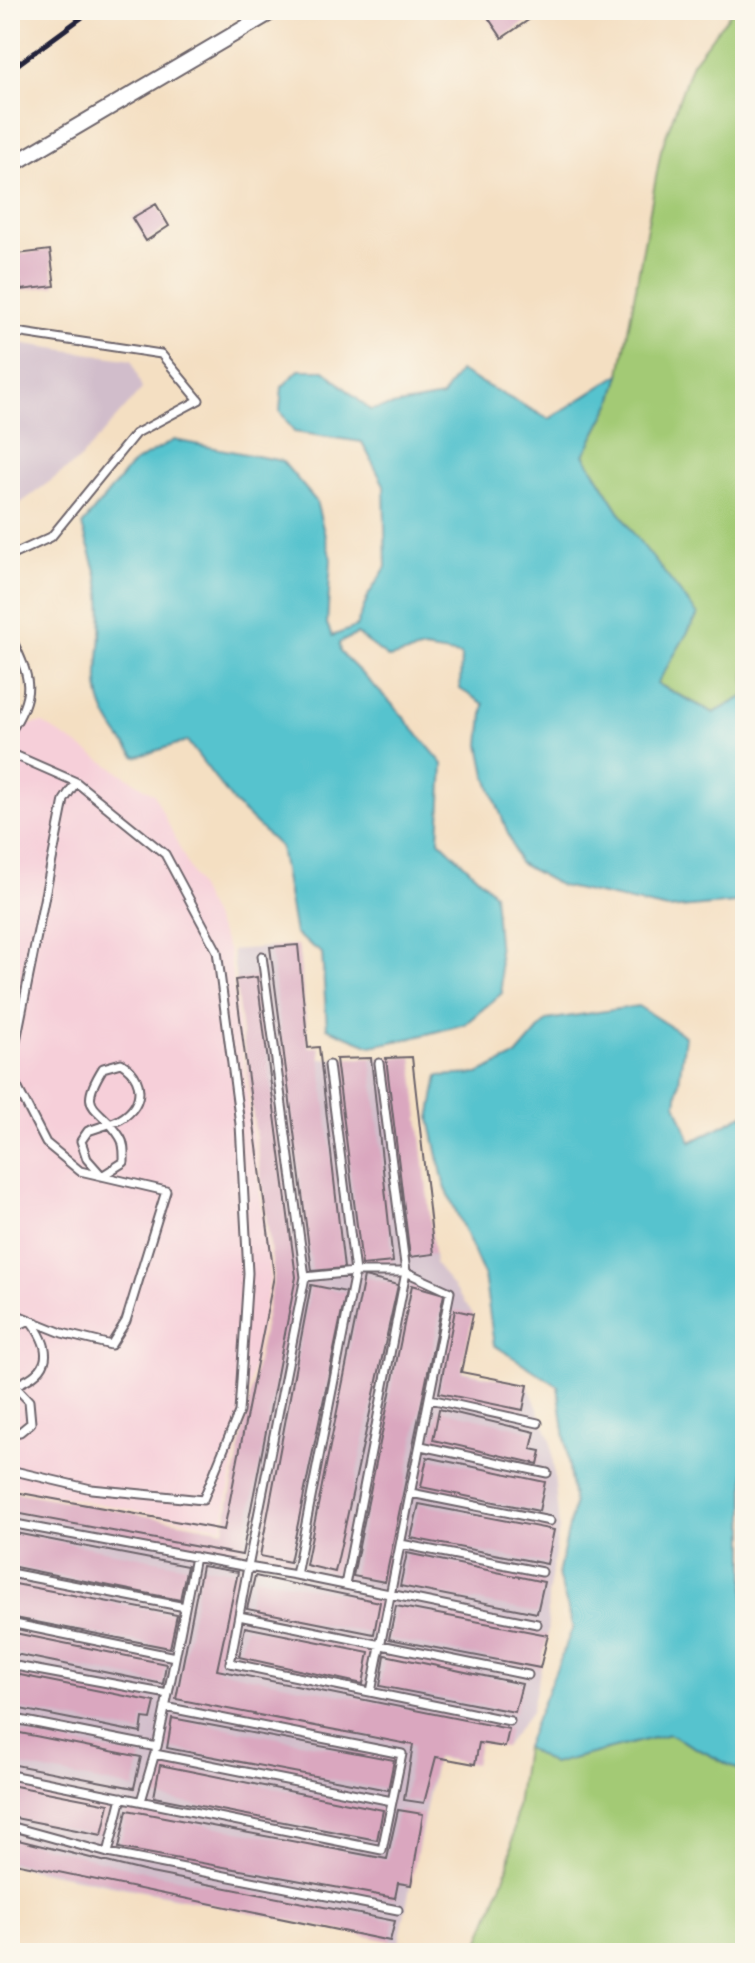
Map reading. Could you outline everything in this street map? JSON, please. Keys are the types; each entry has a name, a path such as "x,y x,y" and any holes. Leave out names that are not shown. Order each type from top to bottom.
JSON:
{"street":[{"path":"10,166 275,10"}],"lane":[{"path":"10,314 16,332 161,354 199,400 135,434 51,537 10,556"},
{"path":"10,635 30,679 22,714 10,732"},
{"path":"10,753 76,782 165,854 217,951 240,1124 248,1273 239,1412 203,1500 91,1489 10,1470"},
{"path":"10,1312 62,1333 111,1345 126,1321 166,1191 80,1171 46,1143 10,1072 64,800 76,782"},
{"path":"262,956 305,1277 230,1663 510,1721"},
{"path":"102,1176 87,1159 81,1141 88,1131 109,1124 126,1119 135,1108 139,1090 132,1070 121,1063 103,1068 90,1089 91,1105 109,1124 123,1140 124,1162 102,1176"},
{"path":"345,1585 406,1272 379,1063"},
{"path":"296,1575 355,1272 329,1065"},
{"path":"305,1277 355,1272 406,1272 450,1292 371,1692"},
{"path":"10,1329 30,1320"},
{"path":"12,1384 33,1380 44,1360 46,1352 39,1331 30,1320"},
{"path":"10,1433 20,1432 31,1423 29,1401 12,1384"},
{"path":"430,1399 538,1423"},
{"path":"421,1446 547,1473"},
{"path":"411,1493 550,1521"},
{"path":"10,1523 296,1575 537,1624"},
{"path":"401,1544 542,1572"},
{"path":"141,1801 156,1751 195,1557"},
{"path":"10,1573 185,1607"},
{"path":"239,1616 528,1675"},
{"path":"10,1623 175,1657"},
{"path":"10,1665 168,1694"},
{"path":"10,1775 382,1850 402,1754 165,1707"},
{"path":"10,1718 392,1801"},
{"path":"108,1853 122,1797"},
{"path":"10,1826 108,1853 398,1910"}],"shaded area":[{"path":"10,337 12,342 132,360 142,389 79,460 10,511"},
{"path":"43,723 154,794 229,951 271,1276 222,1527 10,1487 10,726"},
{"path":"298,945 309,1047 319,1047 321,1059 412,1057 435,1263 473,1314 462,1371 528,1385 551,1440 559,1528 548,1596 548,1635 531,1712 505,1747 479,1743 475,1764 436,1758 399,1942 10,1865 10,1491 224,1530 274,1276 232,950"}],"green space":[{"path":"733,10 745,10 745,696 714,713 656,683 633,533 584,455 612,402 620,374 661,150 692,63"},
{"path":"669,1734 745,1773 745,1953 475,1953 509,1865 525,1747 552,1764"}],"water":[{"path":"299,370 324,370 370,410 442,397 459,371 549,419 620,374 612,402 584,455 633,533 698,615 657,684 714,713 745,696 745,902 668,909 561,886 519,863 486,775 480,745 484,704 460,689 461,655 424,649 389,658 357,634 339,643 340,652 395,707 443,764 439,840 494,893 502,993 465,1024 412,1038 371,1046 327,1028 322,953 295,934 280,847 235,804 187,741 136,757 117,734 106,714 98,679 101,596 82,525 132,464 174,440 282,461 316,501 331,559 327,624 332,636 356,627 369,594 386,567 384,485 362,442 294,432 280,411 282,387"},
{"path":"638,1006 685,1036 676,1104 691,1142 745,1114 745,1773 669,1734 552,1764 525,1747 573,1627 558,1575 574,1505 558,1386 494,1345 484,1275 444,1184 430,1119 438,1076 478,1074 516,1056 547,1020"}],"building":[{"path":"483,10 538,10 540,12 502,38"},
{"path":"156,204 169,226 146,241 132,218"},
{"path":"50,250 55,286 21,290 17,254"},
{"path":"298,945 308,1048 319,1047 344,1268 312,1271 270,947"},
{"path":"257,977 296,1277 242,1555 10,1512 10,1491 224,1530 274,1276 235,980"},
{"path":"412,1057 434,1254 410,1257 386,1058"},
{"path":"371,1058 393,1262 362,1265 336,1059"},
{"path":"364,1277 398,1285 335,1572 306,1565"},
{"path":"311,1285 346,1292 290,1562 260,1556"},
{"path":"412,1285 444,1294 385,1582 353,1576"},
{"path":"455,1310 473,1314 461,1372 528,1385 523,1410 439,1393"},
{"path":"439,1409 535,1432 531,1449 541,1451 538,1464 433,1440"},
{"path":"427,1457 545,1482 539,1511 421,1487"},
{"path":"419,1504 554,1530 547,1564 411,1538"},
{"path":"10,1532 187,1566 180,1600 10,1566"},
{"path":"407,1553 544,1582 537,1613 400,1586"},
{"path":"202,1566 238,1572 217,1670 509,1729 505,1747 479,1743 475,1764 436,1757 424,1803 404,1800 413,1745 176,1699"},
{"path":"255,1576 380,1602 374,1634 247,1609"},
{"path":"10,1583 177,1615 170,1648 10,1617"},
{"path":"396,1606 548,1635 540,1668 389,1639"},
{"path":"245,1627 369,1652 363,1684 239,1657"},
{"path":"10,1632 166,1664 163,1684 10,1653"},
{"path":"385,1655 522,1684 515,1712 380,1686"},
{"path":"10,1673 155,1702 151,1719 143,1718 141,1733 10,1707"},
{"path":"172,1718 394,1760 388,1790 167,1748"},
{"path":"10,1731 141,1757 134,1788 10,1764"},
{"path":"160,1765 383,1810 377,1840 154,1797"},
{"path":"10,1785 109,1804 102,1835 10,1817"},
{"path":"127,1810 387,1859 398,1810 423,1814 411,1885 398,1883 395,1898 119,1848"},
{"path":"10,1838 151,1873 395,1921 390,1941 10,1862"}],"railway":[{"path":"10,70 92,10"}]}
